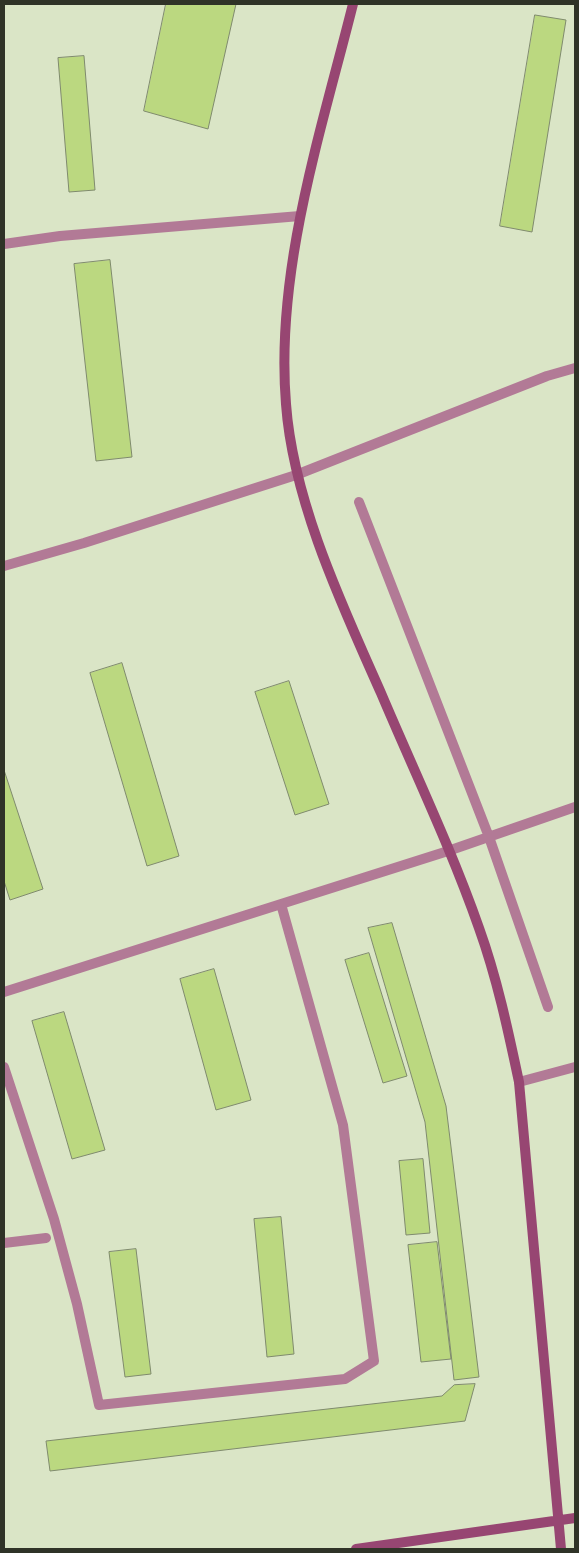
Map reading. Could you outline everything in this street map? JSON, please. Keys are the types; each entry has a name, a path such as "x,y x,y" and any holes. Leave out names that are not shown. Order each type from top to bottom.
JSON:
{"street":[{"path":"353,4 300,216 284,332 286,404 296,475 341,601 448,851 483,938 504,1011 519,1082 561,1549"},
{"path":"4,244 60,236 300,216"},
{"path":"4,566 93,540 296,475 547,376 575,368"},
{"path":"359,502 489,837 548,1007"},
{"path":"4,992 448,851 575,807"},
{"path":"4,1067 54,1219 77,1304 99,1405 345,1379 374,1360 343,1125 281,904"},
{"path":"519,1082 575,1067"},
{"path":"4,1243 46,1238"},
{"path":"356,1549 575,1518"}],"building":[{"path":"166,4 236,4 208,129 144,111"},
{"path":"535,15 566,20 532,232 500,226"},
{"path":"84,56 95,190 69,192 58,58"},
{"path":"110,260 132,457 96,461 74,264"},
{"path":"122,663 179,856 147,866 90,673"},
{"path":"289,681 329,804 295,815 255,692"},
{"path":"4,770 43,889 10,900 4,881"},
{"path":"392,923 446,1106 479,1377 454,1380 425,1122 368,928"},
{"path":"369,953 407,1076 383,1083 345,960"},
{"path":"214,969 251,1100 216,1110 180,979"},
{"path":"64,1012 105,1150 72,1159 32,1021"},
{"path":"423,1159 430,1233 406,1235 399,1161"},
{"path":"281,1217 294,1354 267,1357 254,1219"},
{"path":"437,1242 451,1359 421,1362 408,1245"},
{"path":"136,1249 151,1374 125,1377 109,1252"},
{"path":"475,1384 465,1421 50,1471 46,1441 442,1396 454,1385"}]}
